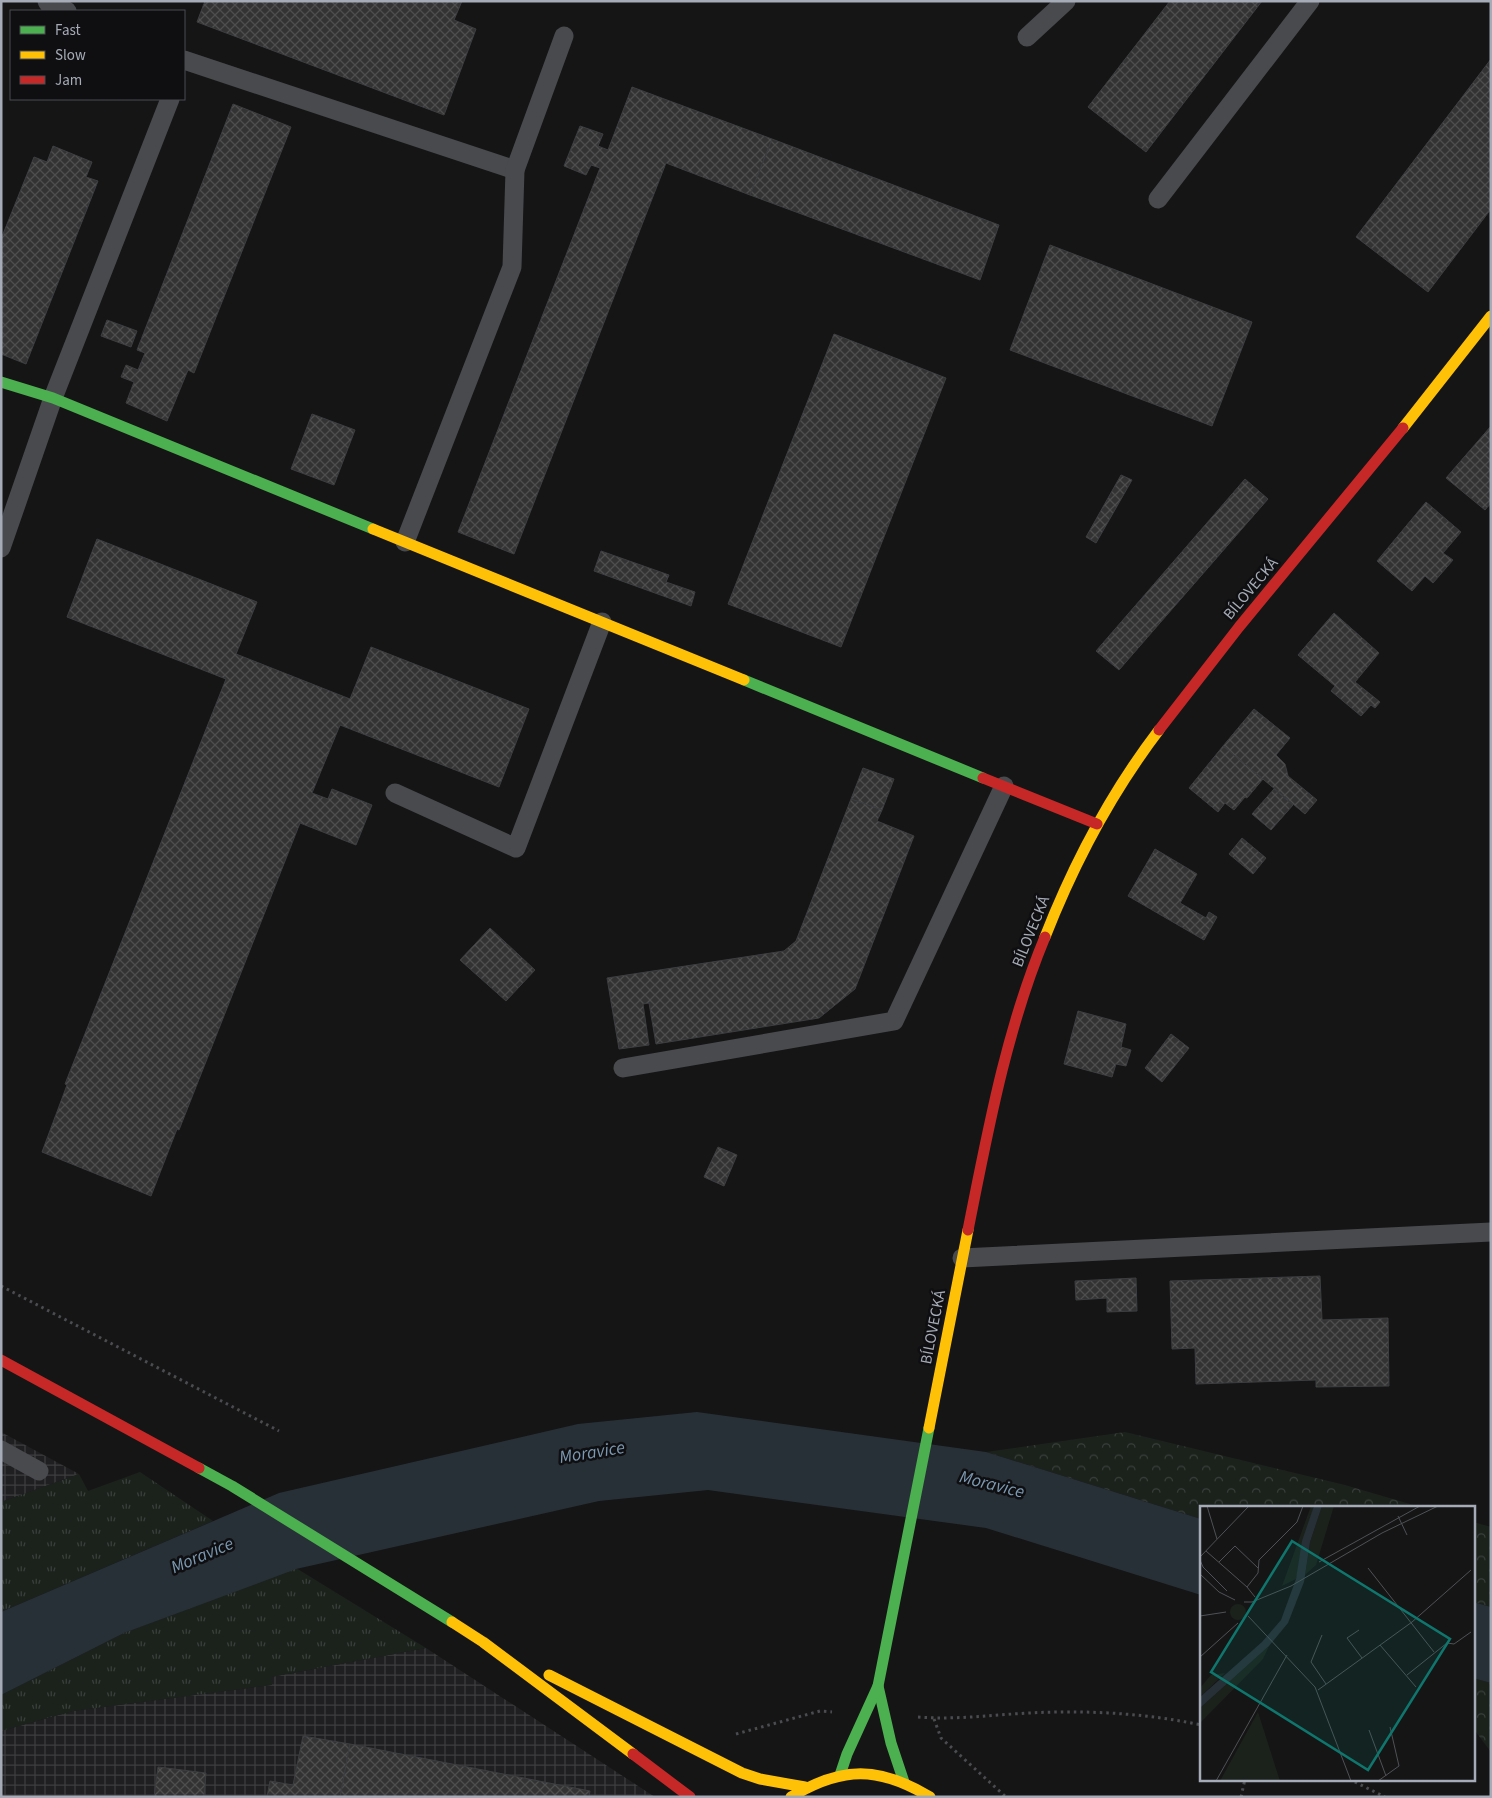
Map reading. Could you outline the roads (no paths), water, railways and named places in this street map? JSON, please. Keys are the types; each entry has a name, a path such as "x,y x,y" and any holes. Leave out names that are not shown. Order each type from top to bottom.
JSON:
{"main road":[{"name":"BÍLOVECKÁ","path":"878,1686 994,1100 1018,1009 1047,929 1065,888 1097,824 1131,769 1185,695 1239,626 1390,444 1491,316"},
{"path":"1,382 53,398 1097,824"},
{"path":"1,1360 232,1486 483,1642 690,1797"},
{"path":"483,1642 742,1773 760,1779 805,1787"},
{"path":"840,1775 878,1686"},
{"path":"878,1686 891,1743 904,1782"},
{"path":"791,1797 805,1787 840,1775 873,1774 889,1776 904,1782 930,1797"}],"lane":[{"path":"47,1 65,10"},
{"path":"1027,37 1066,1"},
{"path":"1158,199 1310,1"},
{"path":"405,542 512,267 515,170 564,36"},
{"path":"185,61 515,170"},
{"path":"1,548 53,398 170,100"},
{"path":"395,793 516,848 602,622"},
{"path":"623,1068 894,1021 1004,786"},
{"path":"962,1258 1491,1232"},
{"path":"1,1450 39,1471"}],"water":[{"name":"Moravice","path":"697,1412 986,1452 1200,1519 1200,1595 986,1528 708,1490 599,1501 296,1569 124,1633 1,1695 1,1612 279,1493 578,1424"},
{"path":"1474,1602 1491,1607 1491,1683 1474,1678"}]}
